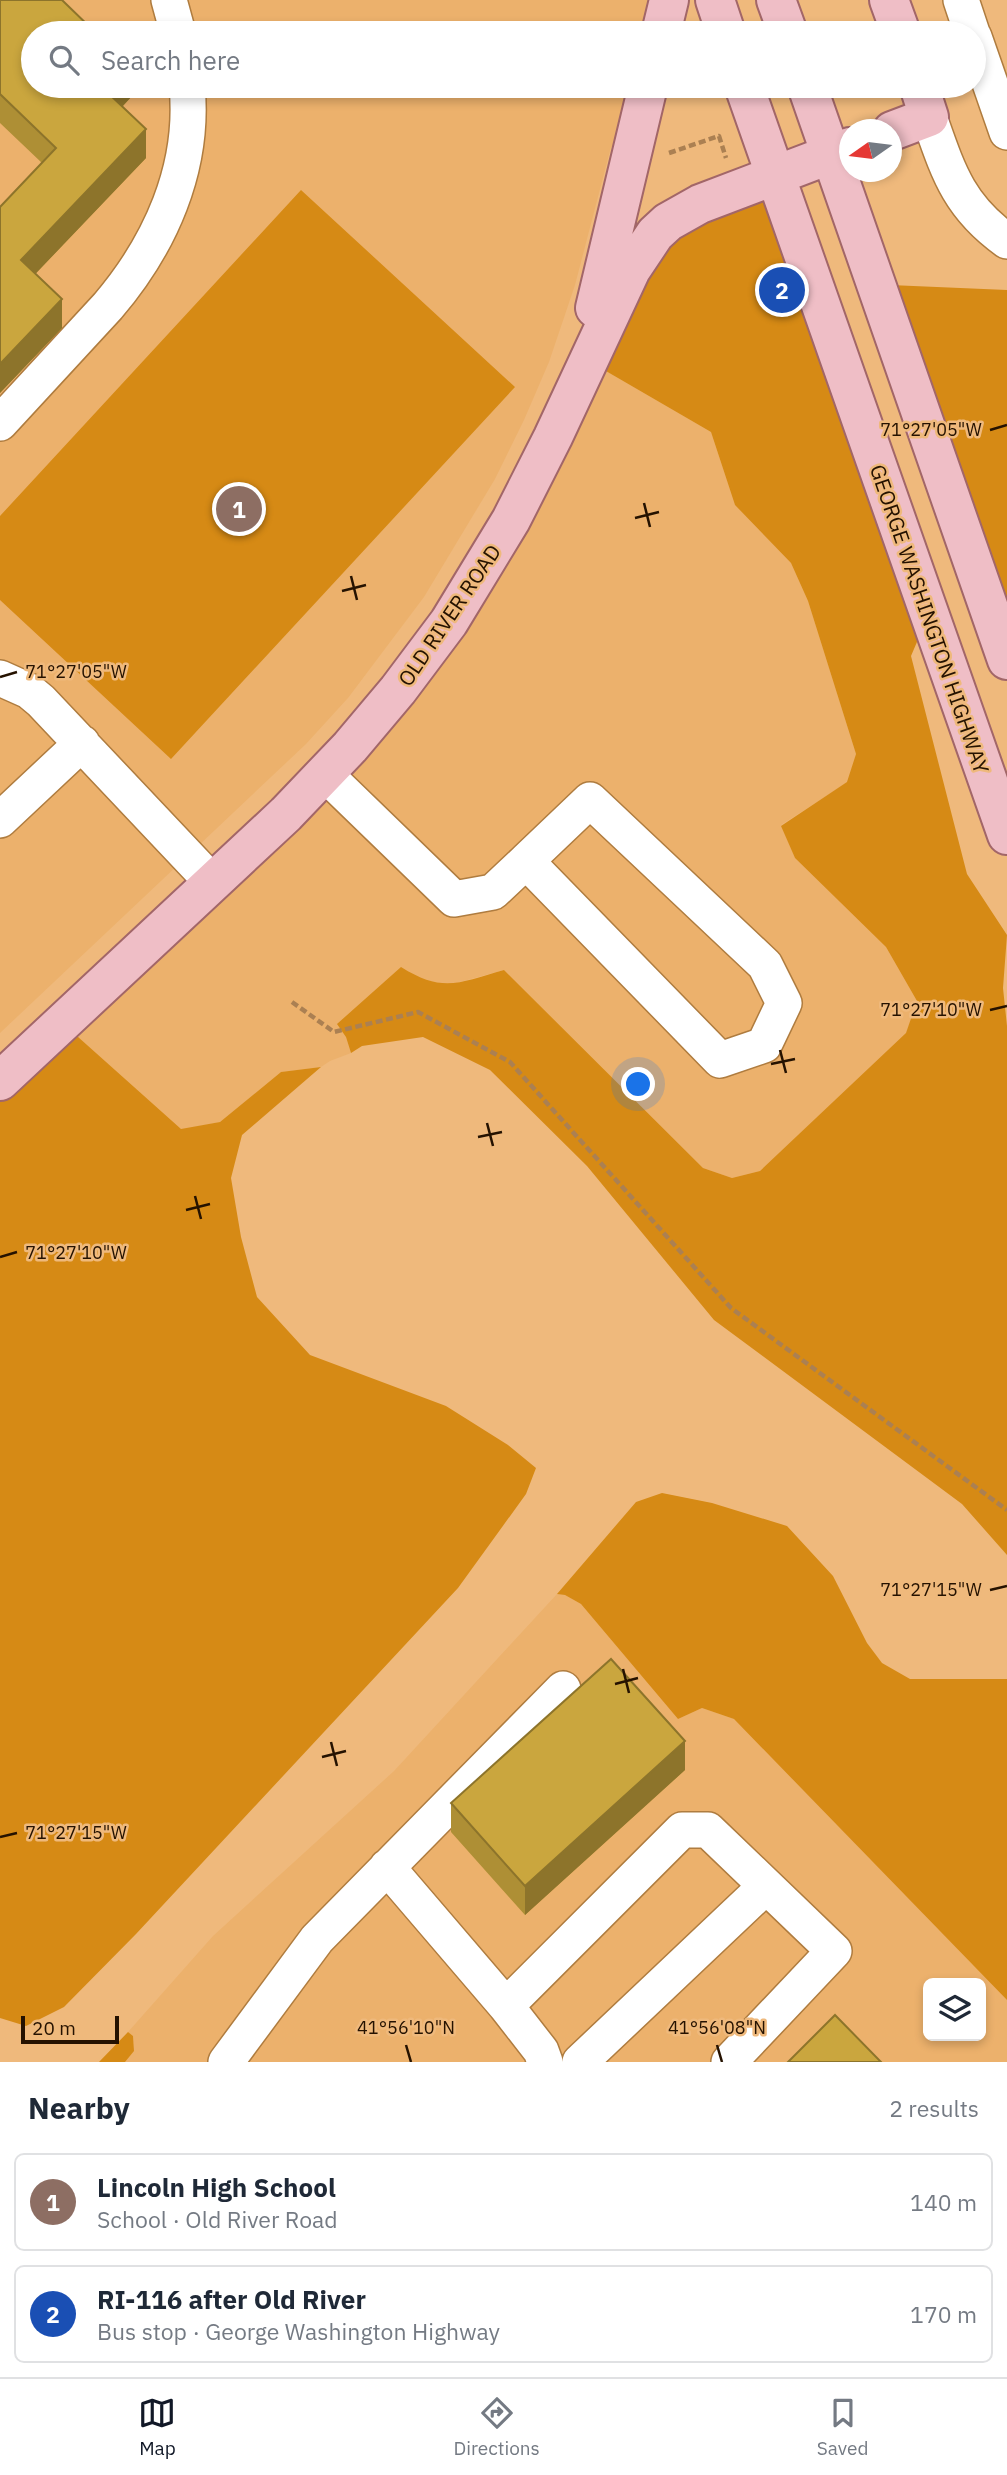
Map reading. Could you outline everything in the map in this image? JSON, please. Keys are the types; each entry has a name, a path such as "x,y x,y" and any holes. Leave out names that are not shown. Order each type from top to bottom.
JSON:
{"main road":[{"path":"664,21 669,0"},
{"path":"715,0 722,21"},
{"path":"776,0 784,21"},
{"path":"889,0 897,21"},
{"path":"578,384 645,98"},
{"name":"GEORGE WASHINGTON HIGHWAY","path":"748,98 1007,835"},
{"path":"813,98 839,149"},
{"path":"902,121 924,101"},
{"name":"OLD RIVER ROAD","path":"0,1081 213,883 325,774 398,691 449,622 511,520 631,270 655,234 668,222 700,204 839,151"},
{"path":"850,182 1007,660"}],"street":[{"path":"169,0 175,21"},
{"path":"961,0 968,21"},
{"path":"986,72 1007,132"},
{"path":"0,424 125,287 148,251 167,213 181,169 188,124 187,98"},
{"path":"924,101 947,168 964,200 992,230 1007,241"},
{"path":"0,678 23,688 41,701 213,883"},
{"path":"0,820 82,743"},
{"path":"325,774 454,899 493,892 590,800 765,965 784,1003 764,1045 720,1060 526,861"},
{"path":"226,2062 317,1938 563,1689"},
{"path":"506,2006 682,1830 708,1830 834,1951 729,2062"},
{"path":"387,1867 506,2006 541,2050 545,2062"},
{"path":"580,2062 766,1886"}],"path":[{"path":"661,156 719,136 727,160"},
{"path":"292,1002 334,1032 418,1012 510,1062 731,1308 1007,1510"}],"shaded area":[{"path":"0,0 655,0 650,21 21,21 21,98 632,98 620,149 611,147 575,285 549,362 495,479 424,597 348,698 306,744 0,1033"},
{"path":"301,190 515,387 171,759 0,600 0,516"},
{"path":"766,190 931,609 911,656 967,874 1007,935 1003,988 1007,1026 1007,1555 962,1504 714,1320 587,1166 490,1070 423,1037 362,1046 351,1053 346,1037 337,1024 401,967 429,981 441,983 463,981 504,970 703,1168 732,1178 760,1171 906,1033 917,1001 886,947 795,858 781,826 847,782 856,754 808,601 791,563 735,505 711,432 599,367 592,367 678,231"},
{"path":"890,285 1007,290 1007,659"},
{"path":"599,367 711,432 735,505 791,563 808,601 856,754 848,782 781,825 795,858 886,947 917,1001 906,1034 760,1171 732,1178 703,1168 504,970 449,985 420,979 346,1037 351,1053 321,1067 281,1072 220,1122 180,1130 68,1028 397,699"},
{"path":"68,1028 181,1129 220,1122 281,1072 321,1067 242,1135 231,1178 241,1237 257,1297 310,1355 446,1406 508,1445 536,1468 526,1494 458,1588 136,1934 64,2007 26,2026 0,2018 0,1087"},
{"path":"662,1493 712,1503 787,1526 833,1576 867,1643 882,1663 910,1679 1007,1679 1007,2000 734,1719 702,1708 678,1719 581,1604 565,1595 557,1594 636,1502"},
{"path":"557,1594 565,1595 581,1604 678,1719 702,1708 734,1719 986,1978 923,1978 923,2041 986,2041 986,1978 1007,2000 1007,2062 125,2062 134,2050 133,2036 128,2032 213,1936 394,1771"},
{"path":"128,2032 133,2036 134,2051 125,2062 99,2062"}],"building":[{"path":"0,0 62,0 84,21 21,21 21,98 113,98 146,129 21,260 62,299 0,364 0,207 56,148 0,94"},
{"path":"611,1659 685,1741 525,1886 451,1803"},
{"path":"835,2015 881,2062 788,2062"}],"place":[{"name":"RI-116 after Old River","path":"782,290"},
{"name":"Lincoln High School","path":"239,509"}]}
